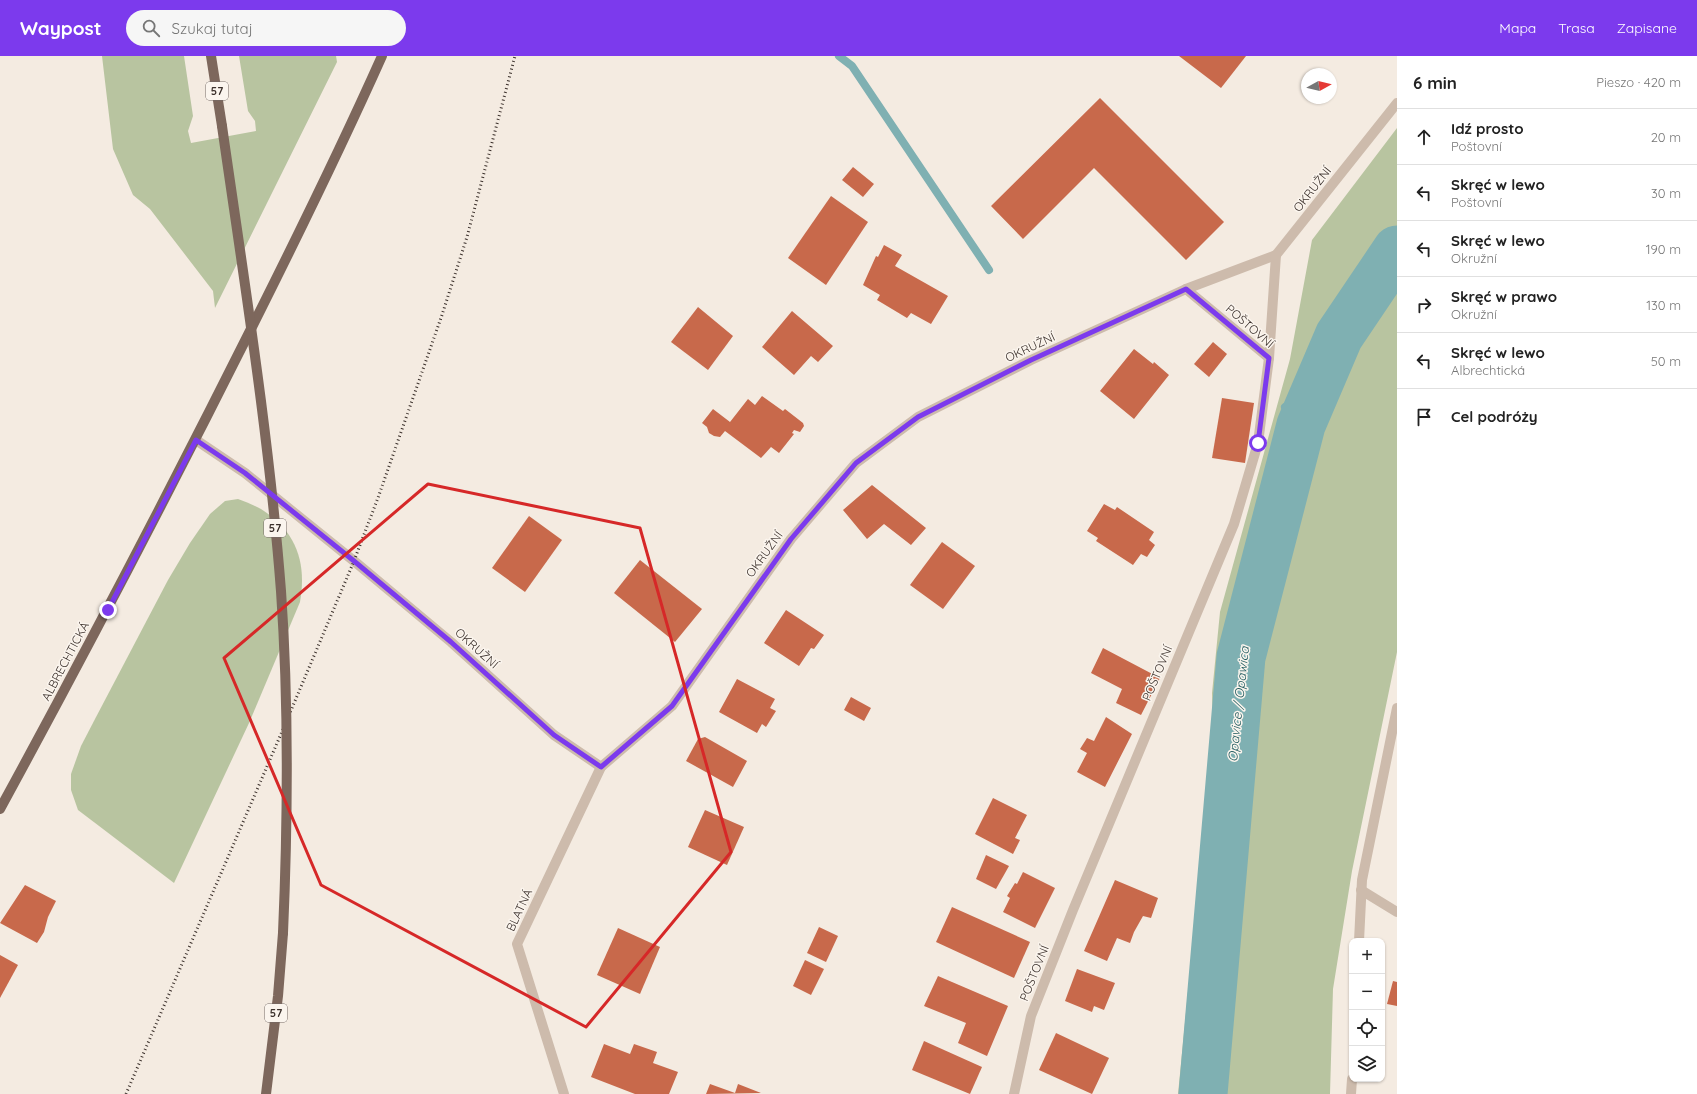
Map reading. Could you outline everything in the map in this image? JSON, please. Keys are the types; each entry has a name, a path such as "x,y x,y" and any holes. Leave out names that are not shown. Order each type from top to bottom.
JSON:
{"main road":[{"name":"57","path":"212,56 253,340 269,466 281,592 287,766 283,933 278,996 266,1094"},
{"name":"ALBRECHTICKÁ","path":"0,809 108,610 196,440 344,142 382,56"}],"street":[{"name":"OKRUŽNÍ","path":"196,440 245,473 318,531 451,642 554,735 601,767 672,706 791,539 856,463 918,417 1031,360 1186,289 1276,255 1397,102"},
{"path":"1269,358 1276,255"},
{"name":"POŠTOVNÍ","path":"1014,1094 1030,1016 1234,524 1258,443 1269,358 1186,289"},
{"path":"1359,938 1362,880 1397,708"},
{"name":"BLATNÁ","path":"564,1094 517,944 601,767"},
{"path":"1361,890 1397,912"},
{"path":"1352,1082 1352,1094"}],"highlighted area":[{"path":"428,484 640,528 731,852 586,1027 321,885 224,658"}],"green space":[{"path":"102,56 184,56 193,116 188,131 191,143 256,131 255,121 248,111 239,56 336,56 337,62 215,308 213,291 150,209 133,195 113,149"},
{"path":"1397,128 1397,652 1352,871 1333,989 1330,1094 1178,1094 1213,736 1212,693 1220,612 1290,359 1312,240"},
{"path":"238,499 261,509 283,527 291,538 300,561 302,574 300,602 249,723 174,883 78,810 71,790 71,774 81,746 168,580 190,543 210,514 225,501"}],"building":[{"path":"1179,56 1246,56 1221,88"},
{"path":"1100,98 1224,222 1186,260 1094,168 1023,239 991,206"},
{"path":"853,167 874,184 863,197 842,180"},
{"path":"831,196 868,222 826,285 788,258"},
{"path":"884,245 902,255 895,266 948,296 931,324 911,313 907,318 877,300 880,295 863,285 876,256 878,257"},
{"path":"698,307 733,336 708,370 671,342"},
{"path":"792,311 833,346 818,362 811,356 794,375 762,347"},
{"path":"1213,342 1227,354 1209,377 1194,364"},
{"path":"1134,349 1153,364 1154,362 1169,375 1134,419 1100,391"},
{"path":"762,396 783,411 785,409 803,423 804,426 800,432 794,430 792,433 794,434 779,453 771,447 761,458 725,431 720,437 714,436 709,433 707,427 702,423 713,409 730,422 748,399 755,405"},
{"path":"1222,398 1254,403 1245,463 1212,458"},
{"path":"872,485 926,528 911,545 884,524 867,539 843,510"},
{"path":"1104,504 1115,510 1117,507 1154,532 1149,540 1155,545 1147,557 1141,554 1133,565 1096,541 1098,538 1087,531"},
{"path":"529,516 562,540 525,592 492,568"},
{"path":"942,542 975,566 943,609 910,585"},
{"path":"640,560 702,609 675,642 614,593"},
{"path":"786,610 824,635 814,649 811,648 799,666 764,643"},
{"path":"1103,648 1160,678 1141,715 1116,703 1122,689 1091,673"},
{"path":"737,679 775,699 770,708 776,711 766,727 762,724 757,733 719,712"},
{"path":"851,697 871,708 864,721 844,710"},
{"path":"1106,717 1132,734 1105,787 1077,772 1087,753 1080,749 1087,738 1094,741"},
{"path":"705,737 747,761 733,787 686,761 698,739"},
{"path":"993,798 1027,815 1015,838 1020,840 1013,854 975,834"},
{"path":"705,810 744,827 727,865 688,847"},
{"path":"986,855 1009,866 996,889 976,879"},
{"path":"1023,872 1055,888 1035,928 1003,912 1010,898 1007,896 1015,883 1017,884"},
{"path":"1115,880 1158,898 1151,918 1143,916 1130,943 1117,938 1107,961 1084,951"},
{"path":"25,885 56,901 48,917 44,932 37,943 0,923"},
{"path":"952,907 1030,942 1014,978 936,942"},
{"path":"819,927 838,936 826,962 807,953"},
{"path":"618,928 660,947 640,994 597,975"},
{"path":"0,955 18,965 0,998"},
{"path":"805,960 824,969 811,995 793,986"},
{"path":"1077,969 1115,983 1104,1010 1094,1006 1092,1012 1065,1001"},
{"path":"938,976 1008,1006 987,1056 958,1043 966,1023 924,1006"},
{"path":"1393,981 1397,982 1397,1006 1387,1004"},
{"path":"1056,1033 1109,1058 1092,1094 1039,1070"},
{"path":"924,1041 982,1067 970,1094 912,1070"},
{"path":"604,1044 630,1054 634,1044 657,1052 653,1063 678,1072 669,1094 635,1094 591,1077"},
{"path":"710,1084 735,1093 738,1084 761,1093 706,1094"}],"waterway":[{"path":"839,56 852,66 989,270"},
{"name":"Opavice / Opawica","path":"1203,1094 1241,657 1301,425 1339,336 1397,250"},
{"path":"1285,407 1301,425"}],"railway":[{"path":"126,1094 284,727 354,561 379,495 442,315 467,237 515,56"}],"route":[{"path":"108,610 196,440 245,473 354,561 451,642 554,735 601,767 672,706 791,539 856,463 918,417 1031,360 1186,289 1269,358 1258,443"}]}
